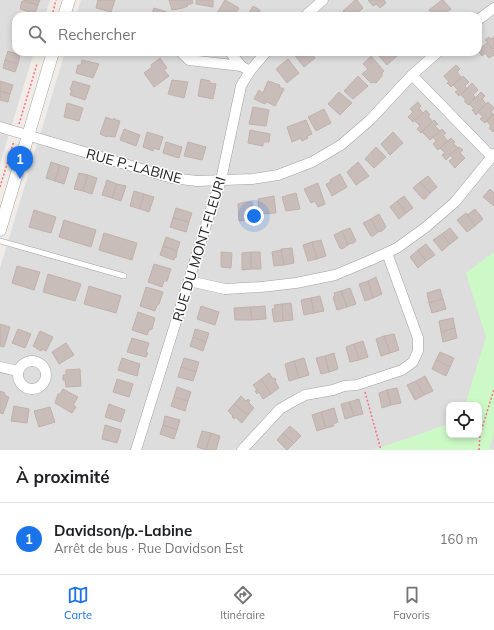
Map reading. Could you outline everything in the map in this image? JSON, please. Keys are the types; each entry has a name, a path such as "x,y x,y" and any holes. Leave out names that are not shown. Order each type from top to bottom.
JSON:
{"street":[{"path":"65,12 69,0"},
{"path":"310,12 323,0"},
{"path":"482,17 494,8"},
{"path":"0,230 22,134 51,56"},
{"path":"185,56 189,60 245,68"},
{"path":"234,56 245,68"},
{"name":"RUE DU MONT-FLEURI","path":"136,450 221,180 245,68 261,56"},
{"name":"RUE P.-LABINE","path":"0,127 172,178 197,181 252,179 278,175 312,162 342,145 370,120 412,75 433,56"},
{"path":"189,281 225,290 296,283 335,275 397,248 455,202 493,155 412,75"},
{"path":"242,450 280,409 294,400 305,395 362,383 402,370 413,362 418,351 418,338 387,253"},
{"path":"0,367 18,371"}],"lane":[{"path":"0,241 124,276"}],"path":[{"path":"53,12 56,0"},
{"path":"0,187 22,134 38,59"},
{"path":"362,383 381,450"},
{"path":"479,450 480,435 494,389"}],"shaded area":[{"path":"0,0 50,0 46,12 12,12 12,56 33,56 0,164"},
{"path":"81,0 494,0 494,450 489,448 481,438 482,402 446,402 446,425 374,450 0,450 0,268 64,56 482,56 482,12 77,12"}],"green space":[{"path":"494,252 494,434 490,448 494,450 374,450 446,425 446,438 482,438 482,402 466,402 486,337 466,273"}],"building":[{"path":"23,0 40,0 38,5"},
{"path":"98,0 115,0 111,12 96,8"},
{"path":"169,0 192,0 193,3 183,8 172,10"},
{"path":"196,0 213,0 213,7 196,4"},
{"path":"225,0 239,8 236,12 218,12"},
{"path":"355,0 357,0 363,8 358,12 343,11"},
{"path":"368,0 384,0 386,3 380,8 376,4 373,6"},
{"path":"442,0 451,9 447,12 431,12 429,10"},
{"path":"22,1 38,5 36,12 29,12 20,9"},
{"path":"253,6 260,10 259,12 250,12"},
{"path":"154,8 167,12 152,12"},
{"path":"489,37 491,39 494,37 493,49 485,40"},
{"path":"487,43 494,51 494,55 489,58 485,53 482,56 482,47"},
{"path":"8,51 12,52 12,56 20,56 18,64 5,60"},
{"path":"295,56 313,56 315,58 304,67"},
{"path":"371,56 384,71 376,83 371,83 362,74 368,69 363,64"},
{"path":"379,56 397,56 387,65"},
{"path":"160,58 167,68 164,70 169,76 154,87 144,73"},
{"path":"288,59 299,73 287,83 276,69"},
{"path":"5,60 18,64 15,72 3,68"},
{"path":"82,60 99,64 93,78 76,73 78,65 81,65"},
{"path":"456,65 460,69 457,72 461,77 451,87 447,83 449,82 444,76"},
{"path":"358,76 368,86 353,99 344,91"},
{"path":"463,76 469,82 465,86 467,89 459,96 455,92 458,90 453,85"},
{"path":"201,79 216,84 213,99 198,96"},
{"path":"172,80 188,82 184,98 168,94"},
{"path":"0,81 13,85 10,94 0,91"},
{"path":"73,81 90,86 85,100 70,95"},
{"path":"268,81 280,85 279,87 284,89 275,106 267,102 265,104 254,99 259,90 263,93"},
{"path":"472,83 478,90 473,95 475,97 468,105 464,101 466,100 461,95"},
{"path":"0,91 10,94 8,102 0,100"},
{"path":"339,92 352,103 340,115 328,104"},
{"path":"481,92 485,96 482,99 486,104 476,115 472,110 474,109 469,104"},
{"path":"418,102 421,106 419,108 423,113 413,122 408,117 413,112 410,109"},
{"path":"488,102 494,108 491,112 493,114 485,123 480,119 483,117 478,112"},
{"path":"67,103 83,108 79,121 64,117"},
{"path":"253,107 269,110 266,126 249,124"},
{"path":"324,109 331,123 316,131 308,117"},
{"path":"426,110 430,115 428,116 433,122 421,133 417,129 420,126 415,121"},
{"path":"493,114 493,132 489,128 491,126 487,121"},
{"path":"106,117 113,120 114,118 120,121 115,137 107,137 100,134"},
{"path":"306,120 312,134 307,136 308,138 302,141 301,138 292,142 287,127"},
{"path":"434,120 438,124 435,126 440,131 430,140 422,132"},
{"path":"124,129 140,135 136,146 120,140"},
{"path":"442,129 446,133 443,135 448,141 438,150 433,144 436,141 433,137"},
{"path":"250,130 270,134 269,142 263,142 263,146 248,143"},
{"path":"147,132 163,137 159,150 154,148 153,151 143,147"},
{"path":"393,132 403,143 390,155 381,144"},
{"path":"451,138 455,142 453,143 458,148 446,160 442,155 445,153 440,148"},
{"path":"166,142 182,147 179,158 163,153"},
{"path":"188,142 206,147 202,160 184,156"},
{"path":"376,147 386,157 374,168 365,159"},
{"path":"459,147 463,150 460,153 465,158 455,168 449,161 453,158 450,155"},
{"path":"51,162 60,165 55,181 46,178"},
{"path":"358,162 369,176 356,185 347,172"},
{"path":"60,165 69,168 64,184 55,181"},
{"path":"79,173 88,175 83,191 74,189"},
{"path":"340,174 347,187 332,196 326,184 331,182 330,180"},
{"path":"88,175 97,178 92,194 83,191"},
{"path":"428,176 437,187 430,193 420,182"},
{"path":"107,180 117,184 112,198 102,195"},
{"path":"420,182 430,193 425,199 423,199 413,188"},
{"path":"318,183 325,204 318,207 315,201 311,203 304,189"},
{"path":"117,184 126,186 121,201 112,198"},
{"path":"490,189 494,193 494,206 483,197"},
{"path":"134,191 144,194 140,209 130,206"},
{"path":"296,193 300,209 286,211 282,197"},
{"path":"144,194 154,197 149,212 140,209"},
{"path":"274,196 276,213 259,214 258,199"},
{"path":"404,196 413,208 406,213 397,201"},
{"path":"397,201 406,213 399,219 390,207"},
{"path":"252,202 255,219 239,221 238,204"},
{"path":"176,208 192,213 189,222 173,218"},
{"path":"475,209 483,219 475,226 467,215"},
{"path":"34,210 56,217 51,233 29,227"},
{"path":"466,213 475,226 467,232 457,220"},
{"path":"379,214 386,227 382,231 378,232 371,219"},
{"path":"173,218 189,222 186,232 170,227"},
{"path":"371,219 378,232 373,236 371,236 363,223"},
{"path":"64,220 96,230 91,247 59,237"},
{"path":"350,228 356,241 348,245 342,231"},
{"path":"450,228 458,238 450,244 442,234"},
{"path":"342,231 348,245 342,249 340,248 334,235"},
{"path":"104,233 137,243 132,260 99,250"},
{"path":"442,234 450,244 442,251 433,240"},
{"path":"166,237 180,242 177,251 163,246"},
{"path":"321,240 326,256 317,259 312,242"},
{"path":"312,242 317,259 308,261 303,245"},
{"path":"426,244 435,255 426,261 418,250"},
{"path":"163,246 177,251 176,258 175,257 174,260 160,255"},
{"path":"292,248 294,263 284,265 281,249"},
{"path":"281,250 284,265 274,266 272,252"},
{"path":"418,250 426,261 418,268 410,257"},
{"path":"221,252 232,253 231,268 221,267"},
{"path":"251,252 251,269 242,270 242,253"},
{"path":"251,252 260,252 261,269 251,269"},
{"path":"154,264 171,269 167,281 164,281 162,287 148,282"},
{"path":"17,266 40,272 34,290 12,283"},
{"path":"48,274 81,284 75,301 43,292"},
{"path":"376,277 382,294 373,298 368,281"},
{"path":"368,281 373,298 365,301 359,284"},
{"path":"89,286 121,296 116,313 84,304"},
{"path":"146,287 163,292 155,311 140,306"},
{"path":"350,288 356,304 347,307 341,291"},
{"path":"440,289 443,299 429,303 427,293"},
{"path":"341,291 347,307 337,310 333,297 335,296 334,293"},
{"path":"320,296 324,311 314,313 311,298"},
{"path":"311,298 314,313 304,315 301,300"},
{"path":"443,299 446,309 432,313 429,303"},
{"path":"291,303 293,320 283,321 282,304"},
{"path":"282,304 283,321 274,322 272,309 275,308 274,305"},
{"path":"201,306 219,312 215,325 197,319"},
{"path":"265,306 266,319 252,320 250,307"},
{"path":"250,307 252,320 235,320 234,308"},
{"path":"138,312 155,318 152,329 149,330 147,335 132,330"},
{"path":"453,318 455,328 441,332 439,321"},
{"path":"0,324 10,327 4,347 0,346"},
{"path":"455,328 457,338 443,342 441,332"},
{"path":"18,329 31,334 25,348 12,343"},
{"path":"195,329 209,333 206,342 193,337"},
{"path":"40,331 53,337 46,351 42,349 41,351 33,346"},
{"path":"394,334 399,350 390,353 384,336"},
{"path":"384,336 390,353 381,356 376,339"},
{"path":"193,337 206,342 203,351 190,346"},
{"path":"132,338 149,343 146,357 127,352"},
{"path":"363,341 368,357 359,360 354,344"},
{"path":"66,343 74,355 59,364 52,352"},
{"path":"354,344 359,360 350,362 346,347"},
{"path":"440,352 454,358 450,367 436,360"},
{"path":"334,353 338,369 329,372 325,356"},
{"path":"325,356 329,372 321,374 316,358"},
{"path":"122,358 140,364 137,376 118,370"},
{"path":"184,358 199,362 196,372 181,367"},
{"path":"304,358 309,375 299,378 294,361"},
{"path":"436,360 450,367 446,376 432,369"},
{"path":"294,361 299,378 289,381 285,364"},
{"path":"181,367 196,372 193,381 178,377"},
{"path":"80,369 81,386 66,387 65,380 63,380 63,375 66,375 66,370"},
{"path":"269,373 273,379 275,378 279,388 271,394 261,379"},
{"path":"425,376 433,391 424,395 416,381"},
{"path":"117,379 133,384 129,397 113,392"},
{"path":"261,379 271,394 263,399 259,392 257,394 255,391 257,390 253,385"},
{"path":"416,381 424,395 415,400 407,385"},
{"path":"177,387 191,392 188,401 174,397"},
{"path":"397,388 401,403 391,405 387,390"},
{"path":"63,389 78,397 73,405 76,407 72,413 55,403 58,394 60,394"},
{"path":"387,390 391,405 382,408 379,393"},
{"path":"0,391 9,397 3,414 0,413"},
{"path":"241,396 246,401 248,399 250,401 248,402 254,408 248,415 234,404"},
{"path":"174,397 188,401 185,411 171,406"},
{"path":"359,399 363,414 354,416 349,402"},
{"path":"349,402 354,416 345,419 341,404"},
{"path":"109,404 125,410 121,422 105,417"},
{"path":"234,404 248,415 242,423 235,417 234,419 228,411"},
{"path":"14,406 29,409 27,423 11,421"},
{"path":"50,407 55,422 39,427 34,411"},
{"path":"334,408 338,422 333,424 334,426 326,428 321,412"},
{"path":"321,412 326,428 317,431 312,415"},
{"path":"165,416 180,420 177,430 163,425"},
{"path":"105,425 121,430 117,443 102,439"},
{"path":"163,425 177,430 174,439 160,434"},
{"path":"290,426 301,436 294,443 283,433"},
{"path":"202,431 211,433 206,450 197,447"},
{"path":"211,433 220,436 216,450 206,450"},
{"path":"283,433 294,443 287,450 277,440"}],"place":[{"name":"Davidson/p.-Labine","path":"20,179"}]}
